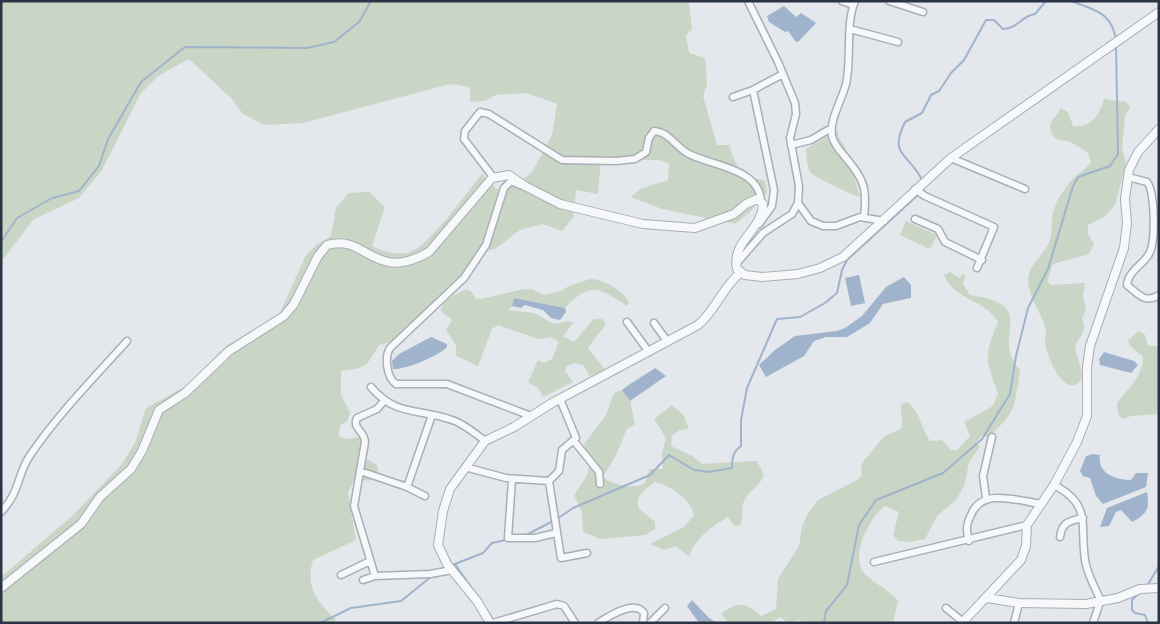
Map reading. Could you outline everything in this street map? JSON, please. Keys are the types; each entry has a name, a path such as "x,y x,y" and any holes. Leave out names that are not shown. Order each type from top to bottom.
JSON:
{"street":[{"path":"736,264 763,233 792,214 798,203 798,178 790,133 796,108 783,74 748,1"},
{"path":"842,1 854,3 850,28 846,84 832,131 834,142 854,168 865,188 867,198 864,217"},
{"path":"889,1 923,12"},
{"path":"576,623 564,606 558,604 493,622 450,567 438,545 443,511 450,489 485,441 514,427 560,399 649,352 706,319 728,283 740,273 770,277 798,274 820,268 843,257 951,158 1159,12"},
{"path":"850,28 898,42"},
{"path":"733,97 752,90 783,74"},
{"path":"740,273 736,264 738,246 758,225 772,206 774,184 752,90"},
{"path":"493,177 464,139 465,131 480,112 489,114 562,160 616,161 635,159 646,152 649,138 654,131 665,133 688,154 725,166 746,177 760,193 763,209 758,225"},
{"path":"791,145 811,140 825,131 832,131"},
{"path":"946,608 962,622 1017,565 1025,552 1027,525 1054,485 1077,442 1087,416 1087,367 1090,346 1124,248 1127,223 1125,199 1128,176 1135,157 1158,133"},
{"path":"951,158 1024,189"},
{"path":"1,588 81,524 100,497 131,469 142,451 159,410 185,393 229,351 284,316 294,304 318,256 327,245 343,242 388,263 404,263 417,259 429,252 493,177 509,175 525,186 560,204 643,224 695,228 734,214 752,200 761,201"},
{"path":"1128,176 1147,182 1153,194 1150,251 1129,277 1127,285 1144,300 1150,300 1159,296"},
{"path":"525,186 511,181 504,188 486,245 464,278 390,348 387,356 390,376 396,384 447,384 530,416"},
{"path":"920,186 925,196 993,226 995,230 977,268"},
{"path":"798,203 811,221 823,226 836,226 864,217 884,221"},
{"path":"915,219 938,229 944,242 982,260"},
{"path":"626,322 649,352"},
{"path":"654,323 667,341"},
{"path":"1,512 13,500 30,456 58,418 127,341"},
{"path":"371,387 391,406 454,420 485,441"},
{"path":"465,467 512,479 549,481 559,471 560,453 574,441 575,434 560,399"},
{"path":"375,576 354,506 365,438 356,427 356,420 378,409 384,401"},
{"path":"407,487 432,415"},
{"path":"986,498 983,476 992,437"},
{"path":"574,441 598,472 600,484"},
{"path":"360,471 407,487 426,496"},
{"path":"512,479 508,537 535,538 555,531"},
{"path":"549,481 552,514 561,558 587,553"},
{"path":"1054,485 1073,498 1079,505 1083,518 1086,566 1100,602 1094,623"},
{"path":"969,541 966,524 975,506 986,498 994,497 1041,504"},
{"path":"1060,537 1065,523 1083,518"},
{"path":"874,562 969,541 1005,532 1020,525 1027,525"},
{"path":"341,575 370,561"},
{"path":"363,580 375,576 438,573 450,567"},
{"path":"987,598 1019,603 1059,605 1100,602 1143,590 1159,588"},
{"path":"1014,623 1019,603"},
{"path":"598,623 623,610 636,608 644,613 643,623"},
{"path":"650,623 665,608"}],"green space":[{"path":"1,1 689,1 692,29 686,35 689,53 705,58 707,85 703,96 717,145 729,145 734,160 741,170 751,177 765,181 767,192 750,212 735,224 662,209 631,197 640,189 668,180 669,164 660,160 601,160 598,194 576,190 573,218 562,231 543,224 520,230 495,249 479,252 459,278 393,341 379,345 365,365 356,369 341,371 341,394 350,413 347,421 340,425 339,436 346,439 361,437 369,447 366,459 376,464 378,468 376,480 354,481 348,492 356,540 313,560 311,578 314,593 323,606 336,619 332,623 1,623 1,577 72,516 122,464 135,443 146,408 186,386 226,346 280,313 305,257 316,245 331,236 336,208 349,193 369,192 385,207 372,246 391,252 410,252 438,229 482,174 496,189 514,187 532,172 552,135 557,104 527,93 496,95 485,101 470,102 470,87 450,84 303,123 264,125 243,114 232,99 189,59 158,76 141,93 102,170 79,198 34,219 1,262"},
{"path":"1104,99 1126,102 1130,107 1125,116 1122,148 1126,163 1115,205 1104,217 1088,225 1088,234 1094,244 1089,254 1053,264 1047,281 1051,285 1085,283 1083,297 1086,309 1082,319 1084,331 1075,347 1082,375 1078,383 1072,385 1066,383 1061,378 1051,363 1045,341 1046,328 1030,292 1028,278 1036,260 1049,243 1053,213 1060,197 1072,180 1091,162 1088,153 1071,142 1056,139 1050,130 1051,122 1061,108 1068,112 1073,126 1085,125 1097,116"},
{"path":"838,130 838,136 855,165 853,173 860,197 819,178 811,173 808,168 806,149"},
{"path":"906,221 937,235 930,249 900,235"},
{"path":"950,272 960,278 962,274 966,275 963,284 970,295 992,300 1004,307 1009,315 1009,345 1012,357 1020,370 1017,393 1013,408 1005,420 989,437 981,436 976,442 980,447 969,462 965,483 957,499 937,516 925,539 911,542 898,541 893,535 899,512 885,506 868,526 859,554 860,563 865,574 898,601 893,623 806,623 799,620 788,623 781,617 770,623 728,622 721,614 737,605 746,606 761,616 776,609 778,579 799,546 802,527 807,515 818,500 857,480 861,476 862,463 881,440 885,436 901,429 901,404 908,402 913,407 930,441 942,440 951,450 957,450 970,436 964,422 993,406 998,393 989,364 988,350 998,322 986,309 955,290 944,275"},
{"path":"590,279 613,286 627,299 629,303 627,306 609,295 595,290 581,294 565,308 514,298 512,306 508,310 534,313 554,324 569,321 573,323 563,336 574,342 594,319 602,319 606,324 588,348 605,370 590,376 583,365 574,363 566,367 565,371 573,382 543,397 538,388 528,382 538,360 544,363 552,359 559,342 551,337 538,339 498,325 492,329 478,366 456,356 456,345 446,330 452,320 441,311 444,304 454,295 466,289 472,292 475,298 481,299 524,289 532,289 544,295 561,291 569,286"},
{"path":"1139,331 1145,335 1148,346 1159,346 1159,414 1131,416 1122,419 1118,414 1117,403 1134,382 1142,364 1143,357 1130,346 1128,340"},
{"path":"622,390 630,401 635,424 627,429 616,455 603,477 622,485 633,486 644,484 650,469 663,469 662,453 666,438 654,419 672,405 684,416 689,429 680,430 672,435 671,446 692,456 702,464 757,461 764,475 760,483 744,501 740,525 734,526 728,517 700,538 689,556 675,546 664,550 650,544 684,527 694,515 684,498 667,486 655,482 642,493 638,504 639,508 655,522 655,529 645,535 600,539 583,532 582,512 574,495 588,472 589,460 584,444 606,415 614,393"}],"water":[{"path":"784,6 796,17 801,13 816,23 799,41 796,42 788,31 785,32 769,22 767,16"},
{"path":"859,275 865,303 851,306 845,278"},
{"path":"904,277 911,285 911,298 883,304 870,323 847,337 826,337 814,341 804,356 766,377 759,365 775,350 795,336 837,331 845,328 862,316 886,287"},
{"path":"514,298 565,308 566,312 560,320 551,318 543,310 525,305 521,308 512,306"},
{"path":"431,337 447,344 447,347 422,362 393,369 392,361 399,354"},
{"path":"1104,352 1134,361 1138,365 1131,373 1100,365 1099,359"},
{"path":"655,368 666,376 630,401 622,390"},
{"path":"1100,455 1101,467 1109,475 1119,479 1131,480 1136,473 1148,473 1146,487 1103,504 1096,496 1090,478 1083,476 1080,471 1086,456"},
{"path":"1147,492 1148,507 1141,516 1132,522 1121,510 1116,512 1109,526 1100,527 1107,508"},
{"path":"692,600 709,618 717,623 699,623 687,606"}],"waterway":[{"path":"1,242 17,218 52,198 79,191 99,166 108,139 141,82 185,47 307,48 334,42 359,22 371,1"},
{"path":"922,180 899,148 900,133 905,122 922,113 931,95 939,91 951,73 964,60 986,20 994,20 1003,29 1013,27 1026,17 1035,14 1046,1"},
{"path":"1071,1 1101,13 1111,23 1116,40"},
{"path":"824,623 826,611 847,585 859,525 876,500 943,473 982,439 1010,394 1016,356 1028,308 1048,269 1073,186 1078,177 1110,166 1118,154 1116,45"},
{"path":"557,519 573,508 650,475 669,455 694,470 709,472 732,468 732,461 736,451 741,446 741,420 747,388 777,319 800,317 825,303 837,293 842,270 847,260 919,194"},
{"path":"526,535 553,521"},
{"path":"455,564 483,553 492,543 506,540"},
{"path":"451,566 455,564 473,590"},
{"path":"1147,586 1159,566"},
{"path":"320,623 351,608 401,601 432,576"},
{"path":"1140,592 1132,600 1132,610 1135,613 1145,615 1148,623"},
{"path":"487,610 494,621"}]}
